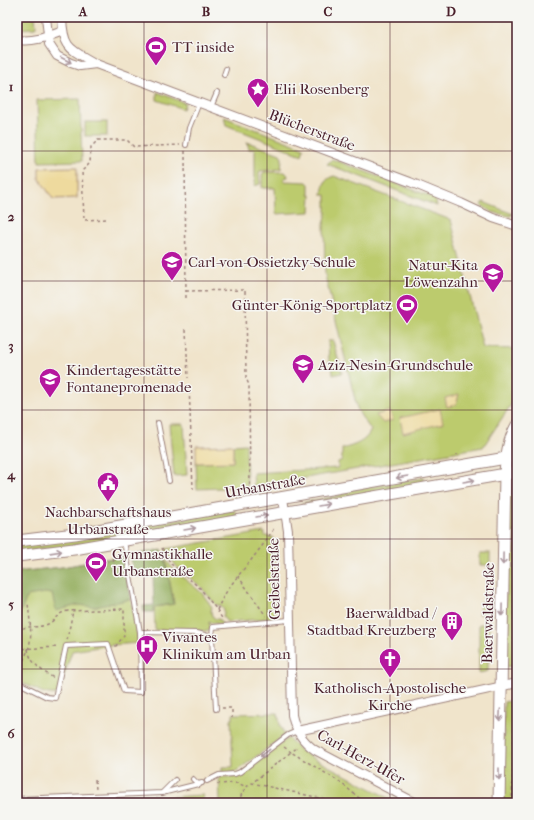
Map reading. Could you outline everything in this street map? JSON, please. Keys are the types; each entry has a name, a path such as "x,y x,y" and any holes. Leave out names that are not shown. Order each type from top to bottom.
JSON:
{"main road":[{"name":"Baerwaldstraße","path":"499,803 499,725 505,474 512,457 509,443 517,425"},
{"name":"Urbanstraße","path":"17,541 61,536 512,457"},
{"name":"Urbanstraße","path":"17,556 124,541 517,472"}],"street":[{"path":"46,17 47,37"},
{"path":"17,40 28,41 47,37 63,31 62,17"},
{"name":"Blücherstraße","path":"63,31 65,39 72,50 96,64 417,185 493,218 517,226"},
{"name":"Blücherstraße","path":"47,37 52,50 57,56 64,60 80,66 96,64"},
{"name":"Geibelstraße","path":"283,498 288,532 292,715 297,731"},
{"path":"297,731 517,683"},
{"name":"Carl-Herz-Ufer","path":"297,731 304,742 315,750 416,803"}],"lane":[{"path":"224,74 226,69"},
{"path":"211,107 217,93"},
{"path":"186,145 189,128 199,103"},
{"path":"158,423 169,481"},
{"path":"430,472 432,487"},
{"path":"242,505 244,519"},
{"path":"19,684 47,697 55,698 66,646 108,644 124,692 141,692 140,632 124,541"},
{"path":"216,709 212,636 213,627 227,627 289,620"},
{"path":"140,632 197,633 212,636"},
{"path":"207,781 219,775 235,774 240,772 288,735 297,731"},
{"path":"17,800 162,793 201,784 193,779"},
{"path":"162,793 174,780"}],"path":[{"path":"106,219 84,220 82,171 90,163 91,147 98,140 127,140 134,147 186,145 186,300"},
{"path":"186,291 245,290 246,378 249,385 250,490"},
{"path":"186,328 188,378"},
{"path":"189,385 193,489"},
{"path":"218,610 224,595 237,576 258,552 274,528"},
{"path":"514,669 514,584 517,532"},
{"path":"162,548 171,564 200,588 218,610 227,627"},
{"path":"112,570 115,570 113,556"},
{"path":"237,576 270,622"},
{"path":"19,684 20,669 30,642 28,604"},
{"path":"17,631 30,626 45,625 50,623 60,612 124,609 124,636 111,651"},
{"path":"17,649 66,646 73,611"},
{"path":"28,648 28,653 36,665 58,682"},
{"path":"512,803 515,697"},
{"path":"216,709 232,708 232,718"},
{"path":"278,743 340,782 365,803"},
{"path":"240,803 242,792 246,787 298,747"},
{"path":"215,784 238,783 246,787"},
{"path":"252,783 342,803"}],"green space":[{"path":"17,17 35,17 35,28 17,29"},
{"path":"157,92 185,103 183,109 157,100"},
{"path":"80,99 82,161 39,162 37,100"},
{"path":"224,117 304,148 302,155 226,125"},
{"path":"85,122 107,122 107,136 85,136"},
{"path":"247,142 280,154 282,158 281,169 260,171 260,184 255,186 255,149 249,149"},
{"path":"332,159 435,198 437,206 327,164"},
{"path":"264,172 285,172 288,177 284,178 284,181 307,182 309,184 309,195 311,195 310,212 276,214 275,188 262,188 262,174"},
{"name":"Günter-König-Sportplatz","path":"334,176 451,220 483,348 517,349 516,397 483,447 254,487 253,473 338,468 338,462 342,460 342,449 363,440 371,430 357,408 325,275 324,224 327,212 326,195 322,195 326,181"},
{"path":"483,202 513,214 510,216 492,212 481,205"},
{"path":"328,341 333,341 342,373 333,375 332,363 329,363"},
{"path":"169,424 184,424 187,475 174,476"},
{"path":"246,444 247,487 197,489 196,463 233,462 233,445"},
{"path":"423,478 424,483 301,503 337,496 352,490"},
{"path":"517,489 517,665 504,667 507,491"},
{"path":"235,510 237,517 67,547 17,552 17,546"},
{"path":"264,532 265,536 273,537 275,618 227,622 223,617 224,611 222,607 216,605 201,587 176,566 165,549"},
{"path":"161,550 165,558 174,604 154,607 154,612 144,612 143,606 154,605 153,574 134,574 130,555"},
{"path":"480,553 490,553 490,565 480,565"},
{"path":"123,556 139,643 111,645 72,651 58,694 41,692 23,683 17,682 17,572 63,567"},
{"path":"123,556 131,599 95,607 78,605 56,611 52,594 45,593 27,596 23,607 17,616 17,572 63,567"},
{"path":"165,558 173,569 202,593 212,607 212,616 219,619 223,625 209,622 210,631 155,630 154,607 174,604"},
{"path":"480,602 489,602 489,614 479,614"},
{"path":"479,624 489,625 488,671 479,673"},
{"path":"517,700 517,803 503,803 504,702"},
{"path":"278,713 280,725 285,735 238,770 234,772 222,773 222,767 233,767 231,719 233,719 233,714"},
{"path":"288,738 309,756 398,803 220,803 219,777 234,777 241,774"},
{"path":"203,795 203,800 149,803 101,803 101,801"}],"sand":[{"path":"77,167 77,198 53,199 39,178 39,168"},
{"path":"459,394 456,405 447,407 445,398"},
{"path":"440,409 443,423 403,433 400,418"},
{"path":"390,411 393,420 383,423 376,415"},
{"path":"233,445 233,462 196,463 196,446"}],"place":[{"name":"TT inside","path":"156,66"},
{"name":"Elii Rosenberg","path":"258,108"},
{"name":"Carl-von-Ossietzky-Schule","path":"172,282"},
{"name":"Natur-Kita Löwenzahn","path":"493,294"},
{"name":"Günter-König-Sportplatz","path":"407,324"},
{"name":"Aziz-Nesin-Grundschule","path":"303,384"},
{"name":"Kindertagesstätte Fontanepromenade","path":"50,398"},
{"name":"Nachbarschaftshaus Urbanstraße","path":"108,502"},
{"name":"Gymnastikhalle Urbanstraße","path":"96,582"},
{"name":"Baerwaldbad / Stadtbad Kreuzberg","path":"452,642"},
{"name":"Vivantes Klinikum am Urban","path":"147,666"},
{"name":"Katholisch-Apostolische Kirche","path":"390,678"}]}
